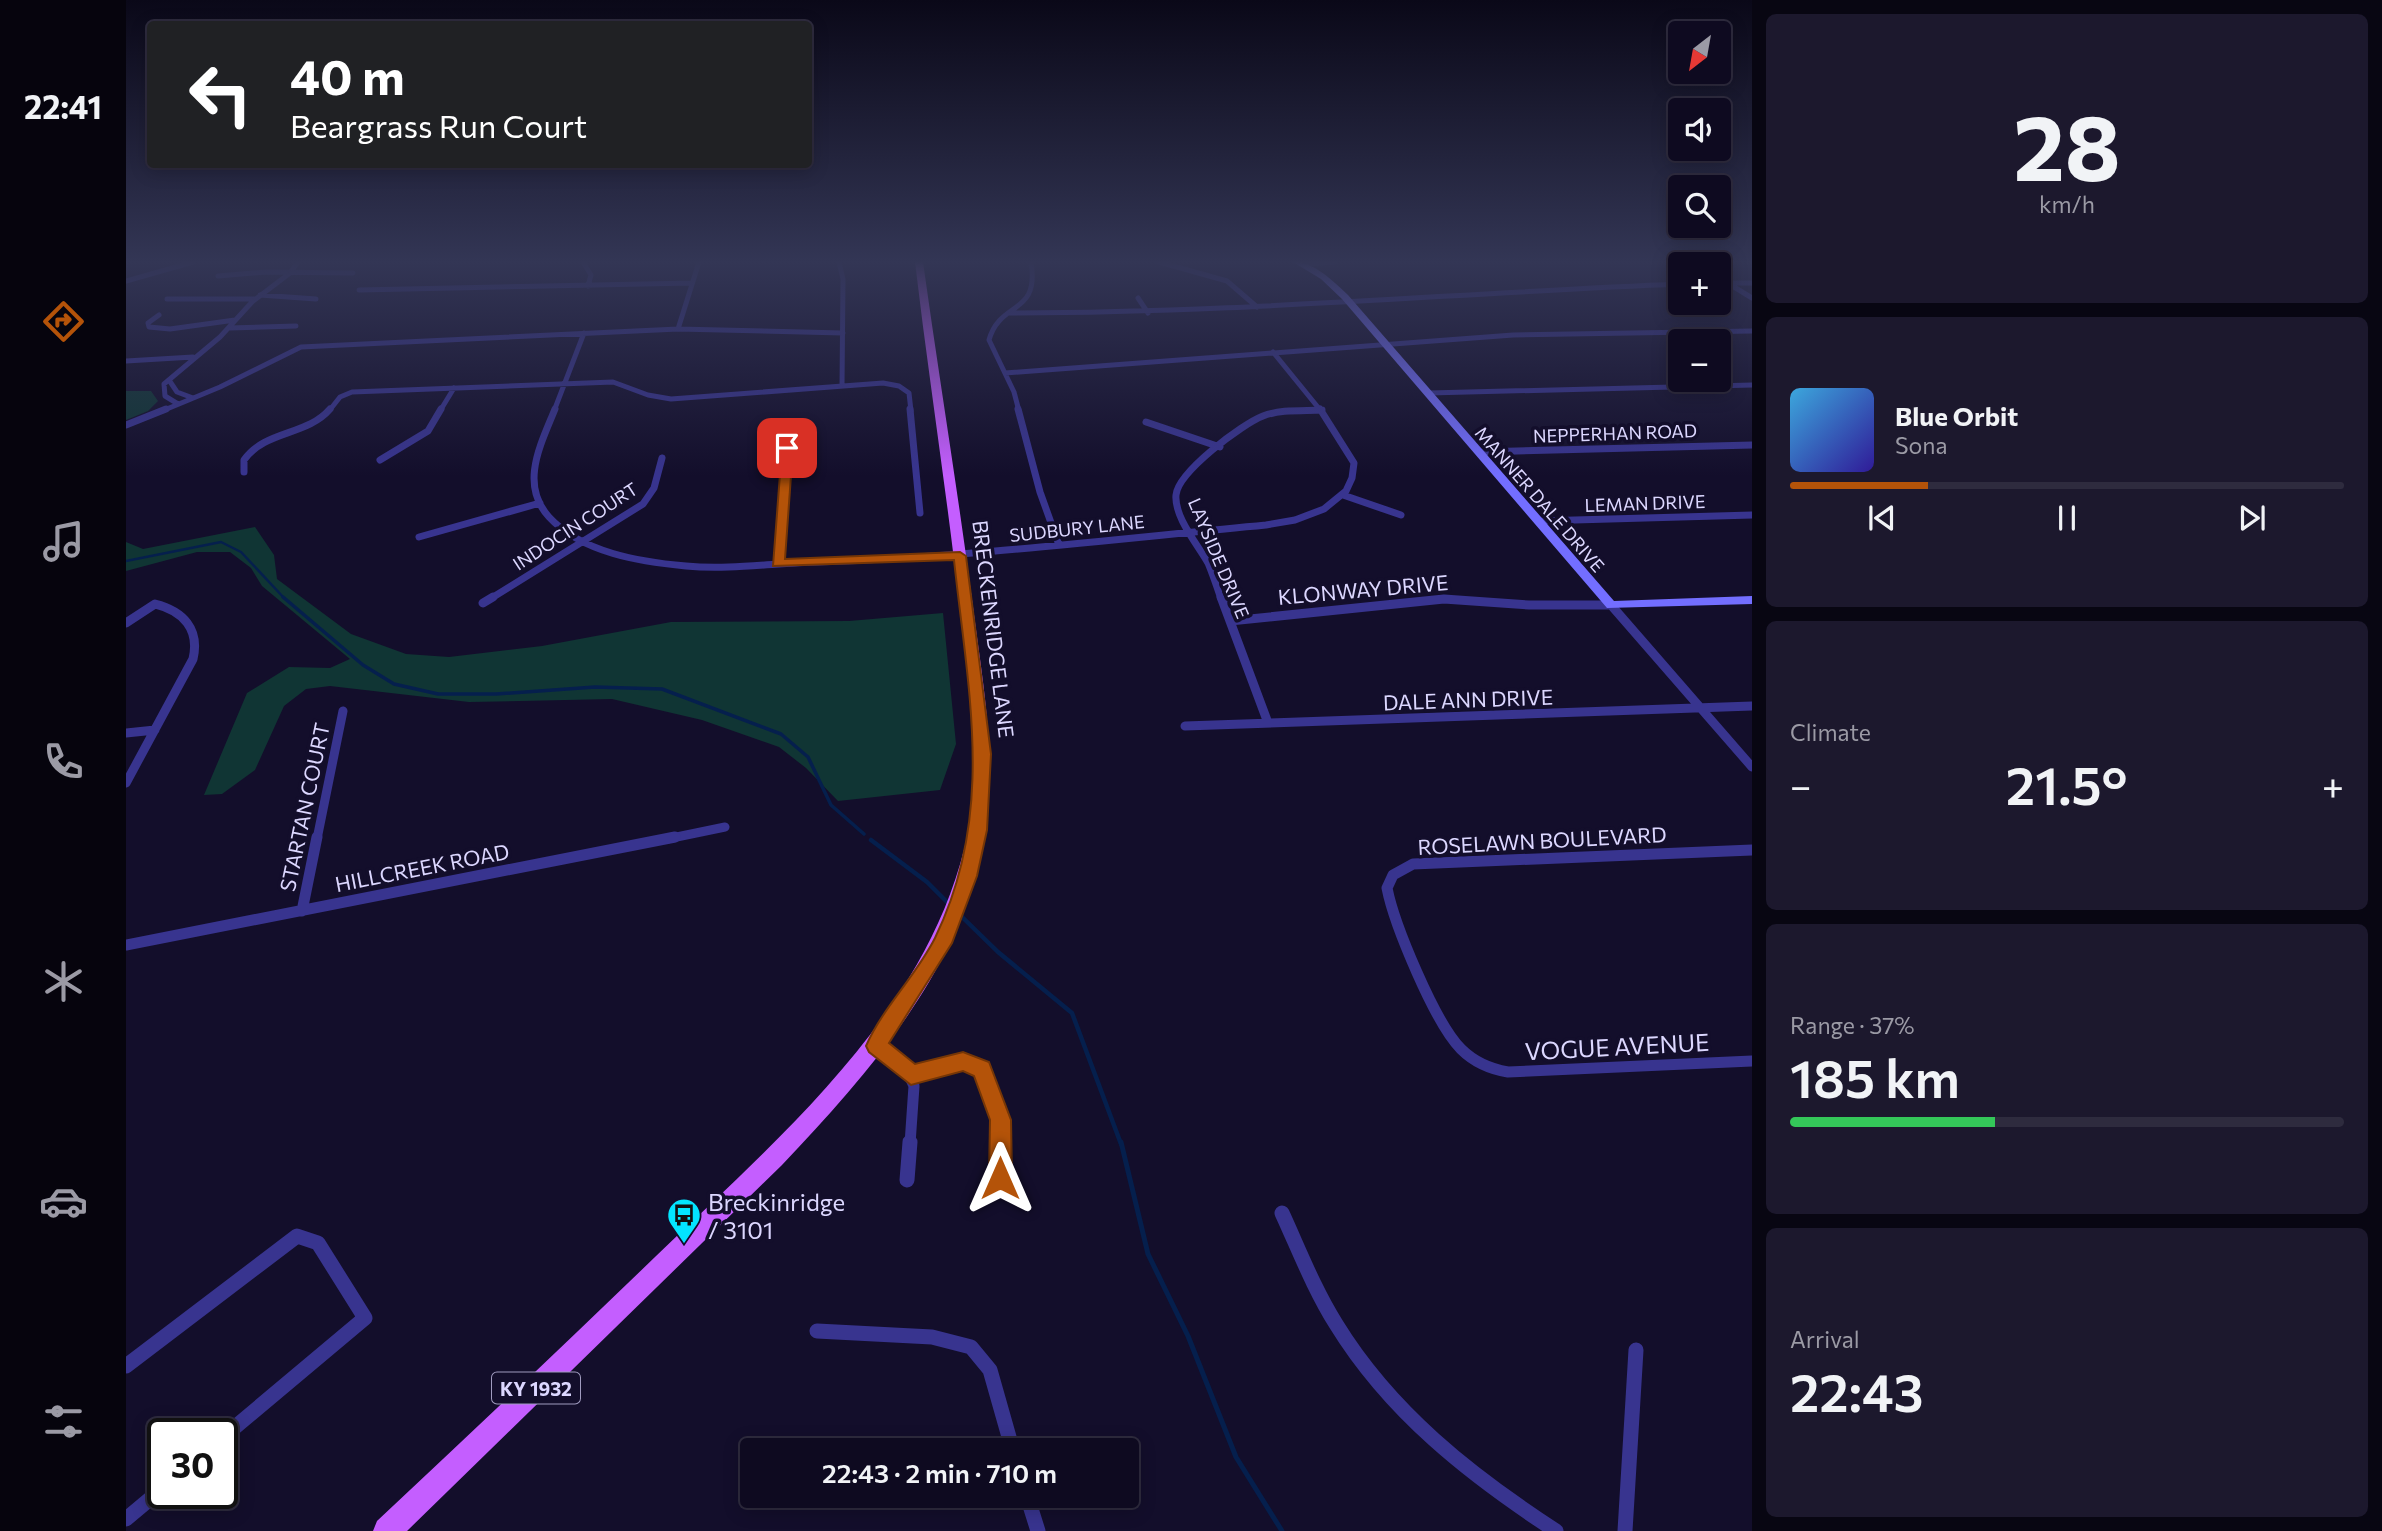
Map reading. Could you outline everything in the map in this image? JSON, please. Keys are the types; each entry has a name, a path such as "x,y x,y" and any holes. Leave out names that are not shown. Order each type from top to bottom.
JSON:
{"main road":[{"name":"BRECKENRIDGE LANE","path":"387,1531 739,1193 856,1072 876,1046 942,943 968,876 978,830 983,754 960,556 929,333"}],"street":[{"path":"178,404 163,392 169,380 222,333"},
{"path":"126,425 246,375 295,348 575,333"},
{"path":"419,537 540,503 533,486 533,468 584,333"},
{"path":"769,333 817,333"},
{"path":"842,386 843,333"},
{"path":"991,333 989,337 1017,402 1040,492 1059,545"},
{"name":"MANNER DALE DRIVE","path":"1376,333 1752,767"},
{"path":"1005,373 1513,335 1606,333"},
{"path":"1273,352 1322,410 1354,463 1353,480 1343,495 1401,515"},
{"path":"126,361 194,357"},
{"path":"169,380 177,392 193,398"},
{"path":"244,472 244,460 250,451 321,419 341,396 352,392 618,383 648,396 671,399 842,386 897,385 907,391 909,396 920,513"},
{"path":"1429,393 1752,385"},
{"path":"380,460 428,431 454,388"},
{"name":"LAYSIDE DRIVE","path":"1268,723 1209,566 1176,504 1176,492 1183,480 1250,422 1261,417 1322,410"},
{"path":"1146,422 1220,447"},
{"name":"NEPPERHAN ROAD","path":"1479,452 1752,445"},
{"path":"778,563 787,448"},
{"name":"INDOCIN COURT","path":"483,603 584,542 648,499 662,458"},
{"name":"SUDBURY LANE","path":"540,503 556,523 584,542 622,556 696,566 960,556 1190,532 1295,520 1321,511 1343,495"},
{"name":"LEMAN DRIVE","path":"1539,522 1752,515"},
{"name":"KLONWAY DRIVE","path":"1230,621 1444,598 1529,605 1752,600"},
{"path":"126,623 155,604 166,606 183,617 194,630 198,640 194,659 126,783"},
{"name":"DALE ANN DRIVE","path":"1185,726 1752,706"},
{"name":"STARTAN COURT","path":"302,911 343,711"},
{"path":"126,733 155,730"},
{"name":"HILLCREEK ROAD","path":"126,945 725,827"},
{"name":"ROSELAWN BOULEVARD","path":"1485,1066 1467,1055 1448,1033 1387,895 1393,874 1413,864 1752,850"},
{"path":"876,1046 905,1066 914,1086 907,1180"},
{"name":"VOGUE AVENUE","path":"1485,1066 1508,1072 1752,1061"},
{"path":"911,1075 963,1062 982,1069 1001,1120 1000,1178"},
{"path":"1282,1213 1336,1324 1388,1395 1439,1448 1468,1472 1556,1531"},
{"path":"126,1366 297,1236 318,1243 365,1318 238,1425"},
{"path":"817,1331 932,1337 960,1341 971,1347 990,1370 1009,1438"},
{"path":"1625,1531 1636,1350"},
{"path":"126,1519 147,1501"},
{"path":"1031,1508 1038,1531"}],"green space":[{"path":"126,391 151,391 158,401 148,411 126,420"},
{"path":"255,527 274,555 277,579 351,634 406,654 449,657 542,646 671,622 849,621 943,613 956,744 940,790 838,801 806,768 779,747 702,720 612,699 469,702 330,686 306,689 284,706 255,770 222,794 204,795 247,693 289,667 330,668 350,659 262,586 251,568 230,552 197,552 126,571 126,542 143,549"}],"waterway":[{"path":"126,561 221,542 241,552 284,598"},
{"path":"284,598 363,665 394,684 438,694 496,694 595,687 662,689 781,734 808,757 831,805 864,834"},
{"path":"871,840 927,882 949,904"},
{"path":"959,914 998,952 1072,1013 1121,1144"},
{"path":"1121,1142 1148,1254 1188,1336 1236,1457 1282,1531"}],"place":[{"name":"Breckinridge / 3101","path":"684,1245"}],"route":[{"path":"787,448 778,563 960,556 983,754 978,830 968,876 942,943 876,1046 905,1066 911,1075 963,1062 973,1063 982,1069 987,1076 1001,1120 1000,1178"}]}
